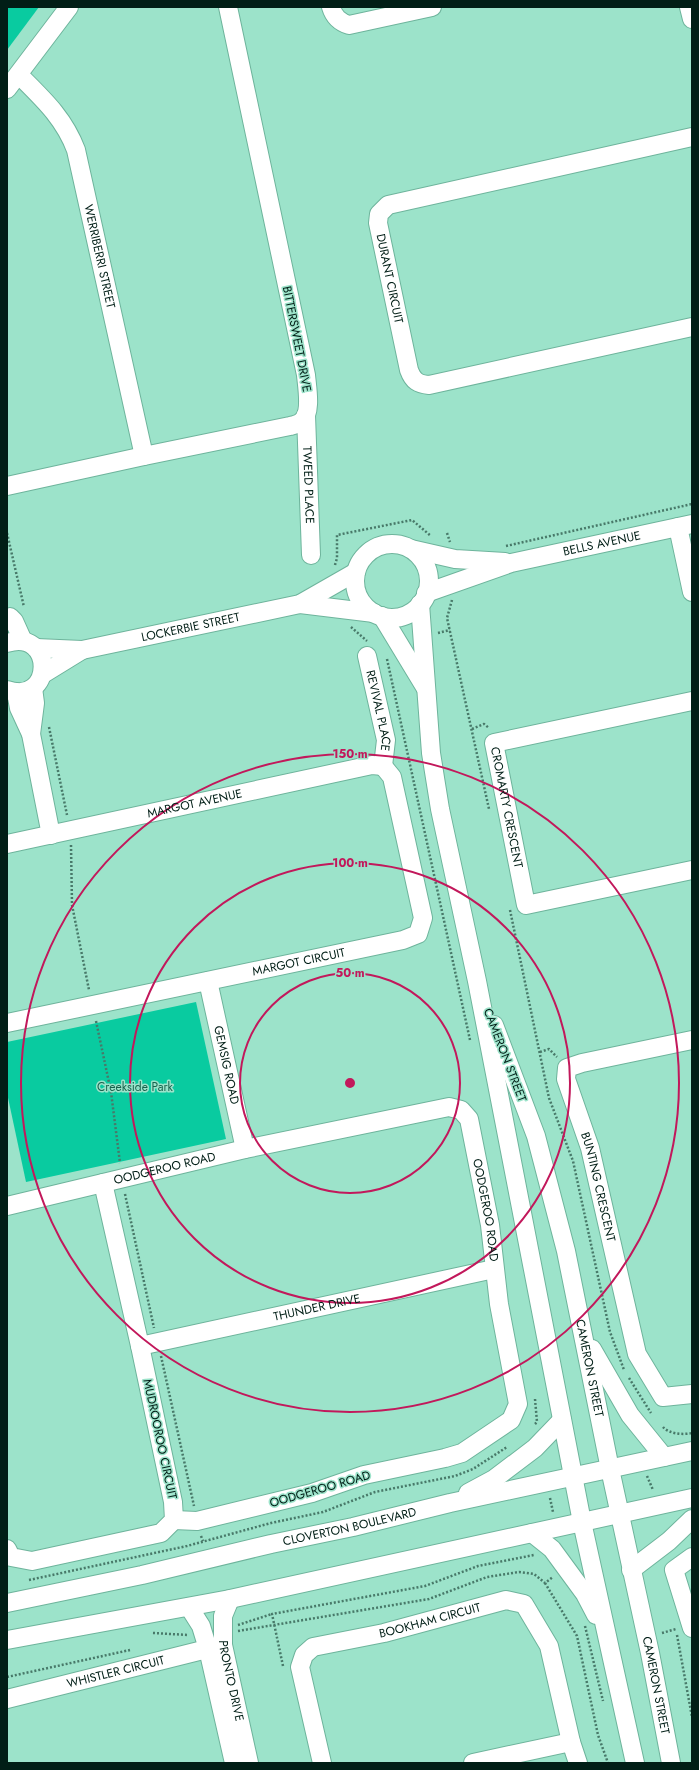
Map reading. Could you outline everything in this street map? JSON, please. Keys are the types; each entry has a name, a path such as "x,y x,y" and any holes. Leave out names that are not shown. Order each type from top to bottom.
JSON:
{"street":[{"path":"7,89 69,7"},
{"name":"BITTERSWEET DRIVE","path":"228,7 306,375 308,397 306,415"},
{"path":"331,7 337,19 342,23 349,25 432,7"},
{"path":"689,7 692,19"},
{"name":"WERRIBERRI STREET","path":"19,75 62,120 70,133 76,150 144,456"},
{"name":"DURANT CIRCUIT","path":"692,136 388,205 379,214 378,222 409,370 412,378 419,384 429,386 692,327"},
{"path":"7,486 290,426 301,422 306,415"},
{"name":"TWEED PLACE","path":"306,415 311,555"},
{"path":"685,526 692,592"},
{"name":"BELLS AVENUE","path":"512,563 685,526"},
{"path":"427,691 378,614 364,605 357,594 355,583 356,572 360,561 368,552 378,546 389,544 401,545 411,549 454,559 512,563"},
{"path":"411,549 420,557 426,568 428,580 423,599"},
{"path":"300,604 399,617 410,612 423,599 458,582 512,563"},
{"path":"300,604 356,572"},
{"name":"CAMERON STREET","path":"423,599 432,760 440,809 477,981 582,1522 635,1763"},
{"name":"LOCKERBIE STREET","path":"82,650 300,604"},
{"path":"12,616 22,644 42,656 44,665 25,686 19,708 30,734 51,835"},
{"path":"22,644 82,650"},
{"path":"25,686 82,650"},
{"name":"REVIVAL PLACE","path":"373,651 386,740 383,766"},
{"name":"CROMARTY CRESCENT","path":"692,701 494,743 526,905 692,870"},
{"name":"MARGOT AVENUE","path":"7,844 372,765 383,766"},
{"name":"MARGOT CIRCUIT","path":"7,1023 403,940 418,934 423,918 392,777 383,766"},
{"name":"CAMERON STREET","path":"477,981 536,1136 566,1251 671,1763"},
{"name":"GEMSIG ROAD","path":"208,982 245,1149"},
{"name":"BUNTING CRESCENT","path":"692,1040 582,1063 567,1068 566,1079 590,1148 637,1354 663,1397 692,1394"},
{"name":"OODGEROO ROAD","path":"7,1206 245,1149 450,1107 461,1110 469,1119 490,1225 499,1304 518,1404 511,1420 462,1453 364,1475 312,1493 197,1521 174,1520"},
{"name":"MUDROOROO CIRCUIT","path":"102,1183 140,1346 173,1502 174,1520"},
{"name":"THUNDER DRIVE","path":"140,1346 494,1269"},
{"path":"582,1328 602,1369 630,1415 647,1423 664,1457"},
{"path":"450,1503 494,1479 535,1448 562,1420"},
{"name":"CLOVERTON BOULEVARD","path":"7,1603 142,1575 271,1544 353,1527 450,1503 692,1451"},
{"path":"7,1640 230,1599 692,1498"},
{"path":"631,1570 668,1541 692,1519"},
{"path":"8,1555 32,1561 161,1533 174,1520"},
{"path":"532,1533 552,1549 585,1594 608,1639"},
{"path":"684,1629 674,1570 692,1557"},
{"name":"PRONTO DRIVE","path":"230,1599 223,1616 218,1642 248,1763"},
{"name":"BOOKHAM CIRCUIT","path":"322,1763 300,1667 304,1655 314,1646 384,1633 506,1600 524,1604 549,1646 571,1742 578,1763"},
{"name":"PRONTO DRIVE","path":"189,1607 201,1626 218,1642"},
{"path":"218,1642 234,1763"},
{"name":"WHISTLER CIRCUIT","path":"7,1699 218,1642"},
{"path":"473,1763 571,1742"}],"path":[{"path":"499,547 692,504"},
{"path":"335,584 333,571 337,558 337,535 412,520 434,539"},
{"path":"7,533 12,616"},
{"path":"445,542 451,544 447,533"},
{"path":"458,582 461,592 452,599 447,618 490,813"},
{"path":"342,609 345,622 373,651 388,660 472,1045"},
{"path":"48,725 71,831 72,905 111,1092 122,1178 197,1521 203,1542"},
{"path":"509,905 549,1098 573,1161 610,1332 624,1370 647,1423 666,1431 686,1434 692,1433"},
{"path":"533,1427 537,1422 534,1396"},
{"path":"640,1462 659,1505"},
{"path":"218,1642 430,1599 487,1577 519,1572 534,1574 545,1583 577,1636 598,1735 608,1763"},
{"path":"545,1583 553,1577 557,1583"},
{"path":"581,1621 585,1627 605,1708"},
{"path":"684,1629 692,1717"},
{"path":"7,1677 137,1648"}],"green space":[{"path":"7,7 39,7 7,50"},
{"name":"Creekside Park","path":"196,1002 226,1139 26,1182 7,1093 7,1042"}]}
